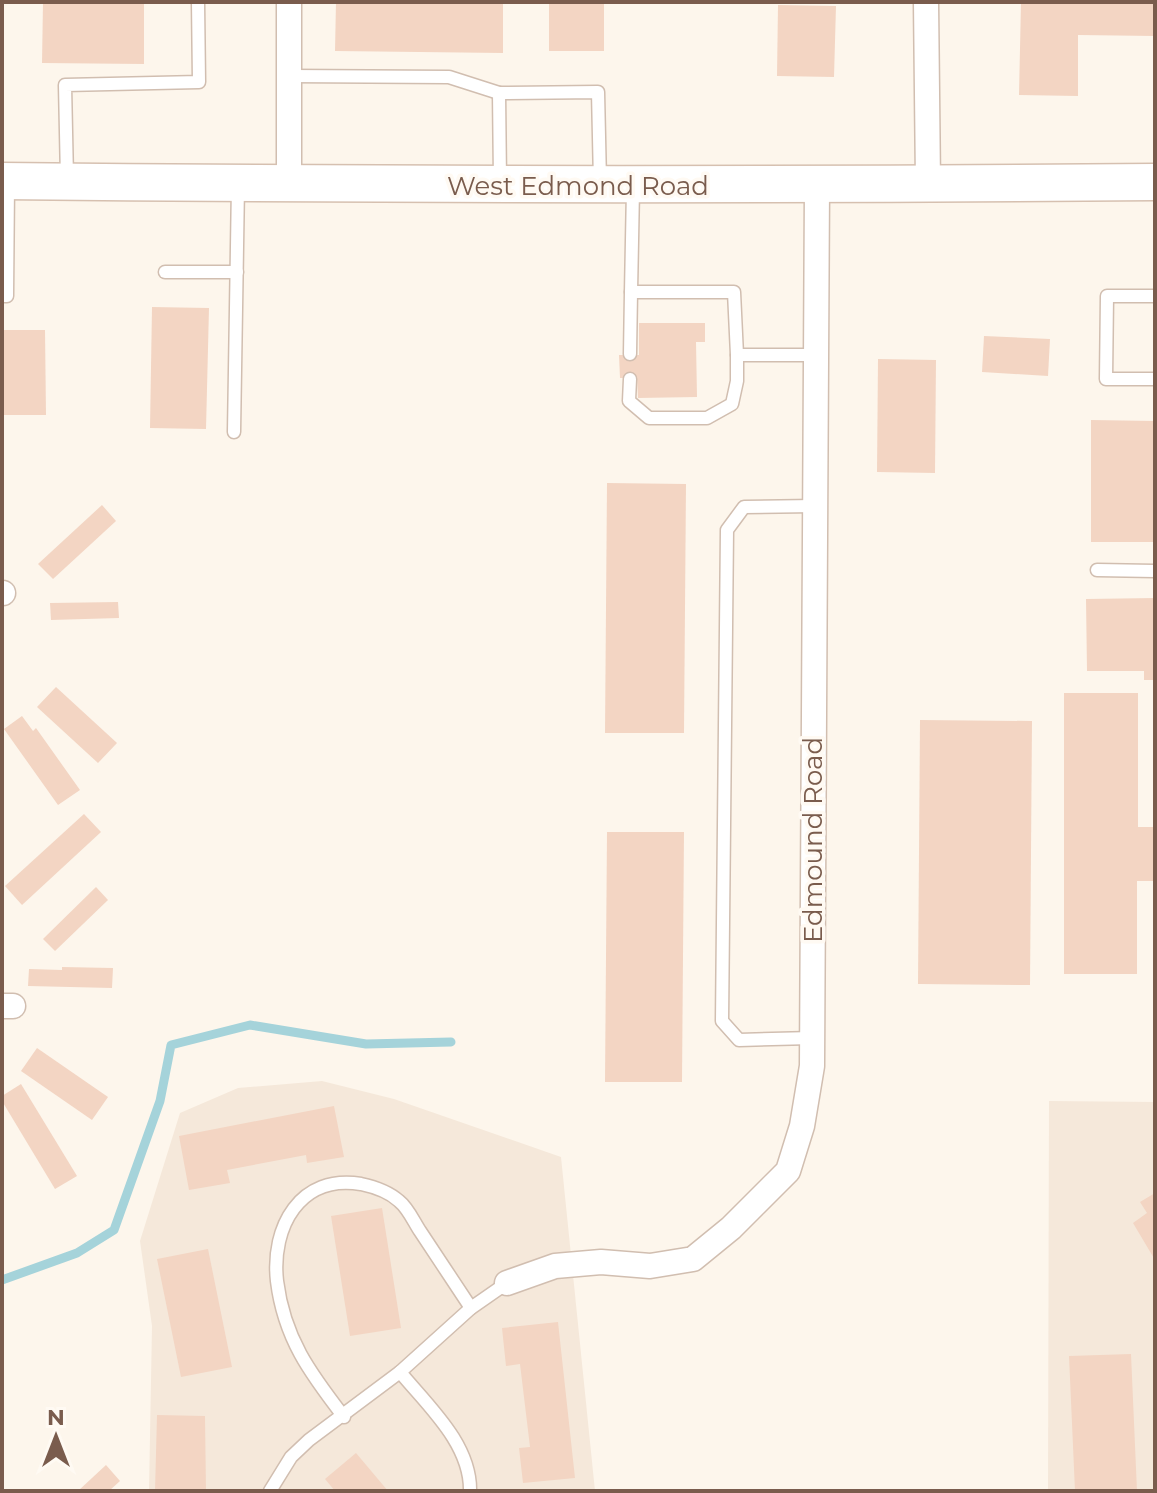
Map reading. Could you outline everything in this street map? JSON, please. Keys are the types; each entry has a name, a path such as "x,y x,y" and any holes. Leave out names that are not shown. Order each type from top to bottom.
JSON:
{"main road":[{"name":"West Edmond Road","path":"5,181 238,185 817,186 1155,182"}],"street":[{"path":"289,2 289,185"},
{"path":"926,2 928,184"},
{"name":"Edmound Road","path":"507,1283 555,1266 601,1262 650,1266 693,1259 731,1228 788,1171 802,1126 812,1066 817,186"}],"lane":[{"path":"67,182 65,85 199,82 198,2"},
{"path":"289,76 449,77 499,93 598,92 617,185 631,292 630,354"},
{"path":"499,93 500,185"},
{"path":"2,296 7,296 5,181"},
{"path":"234,432 238,185"},
{"path":"165,272 237,272"},
{"path":"630,379 629,401 649,418 707,418 732,404 737,381 734,292 631,292"},
{"path":"1155,296 1107,296 1106,379 1155,379"},
{"path":"737,355 816,355"},
{"path":"812,1038 739,1040 722,1021 727,530 744,507 815,506"},
{"path":"1097,570 1155,571"},
{"path":"344,1417 309,1372 294,1344 277,1281 278,1239 290,1211 316,1188 344,1181 378,1187 401,1202 471,1308"},
{"path":"270,1491 291,1457 309,1440 344,1417 471,1308 507,1283"},
{"path":"400,1372 453,1435 470,1475 470,1491"}],"shaded area":[{"path":"322,1081 394,1099 561,1157 595,1491 149,1491 152,1326 140,1241 180,1113 238,1088"},
{"path":"1049,1101 1155,1102 1155,1491 1048,1491"}],"building":[{"path":"43,2 144,2 144,64 42,63"},
{"path":"336,2 503,2 503,53 335,51"},
{"path":"549,2 604,2 604,51 549,51"},
{"path":"1021,2 1155,2 1155,36 1078,35 1078,96 1019,95"},
{"path":"778,5 836,6 834,77 777,76"},
{"path":"152,307 209,308 206,429 150,428"},
{"path":"639,323 705,323 705,342 696,342 697,397 638,398 637,378 620,378 619,355 639,355"},
{"path":"2,330 45,330 46,415 2,415"},
{"path":"984,336 1050,339 1048,376 982,372"},
{"path":"878,359 936,360 935,473 877,472"},
{"path":"1091,420 1155,421 1155,542 1091,542"},
{"path":"607,483 686,484 684,733 605,733"},
{"path":"102,505 116,521 53,579 38,564"},
{"path":"1155,598 1155,680 1144,680 1144,671 1087,671 1086,599"},
{"path":"118,602 119,618 51,620 50,603"},
{"path":"56,687 117,743 98,763 37,707"},
{"path":"1064,693 1138,693 1138,827 1155,827 1155,881 1137,881 1137,974 1064,974"},
{"path":"22,716 33,731 36,728 80,790 58,805 4,729"},
{"path":"920,720 1032,721 1030,985 918,984"},
{"path":"84,814 101,832 22,905 5,886"},
{"path":"607,832 684,832 682,1082 605,1082"},
{"path":"96,887 108,900 55,951 43,939"},
{"path":"62,967 113,968 112,988 28,986 29,969 62,970"},
{"path":"37,1048 108,1097 92,1120 21,1071"},
{"path":"21,1084 77,1176 55,1189 2,1101 2,1096"},
{"path":"334,1106 344,1157 307,1163 306,1155 227,1170 230,1183 189,1190 179,1136"},
{"path":"1155,1193 1155,1260 1133,1223 1147,1213 1140,1202"},
{"path":"382,1208 401,1328 350,1336 331,1216"},
{"path":"208,1249 232,1367 181,1377 157,1259"},
{"path":"558,1322 575,1478 523,1483 519,1448 530,1447 520,1364 506,1366 502,1328"},
{"path":"1131,1354 1137,1491 1075,1491 1069,1356"},
{"path":"157,1415 205,1416 206,1491 155,1491"},
{"path":"356,1453 388,1491 335,1491 325,1479"},
{"path":"106,1465 120,1481 109,1491 78,1491"}],"waterway":[{"path":"2,1280 77,1253 114,1230 160,1101 171,1045 250,1025 366,1044 451,1042"}]}
